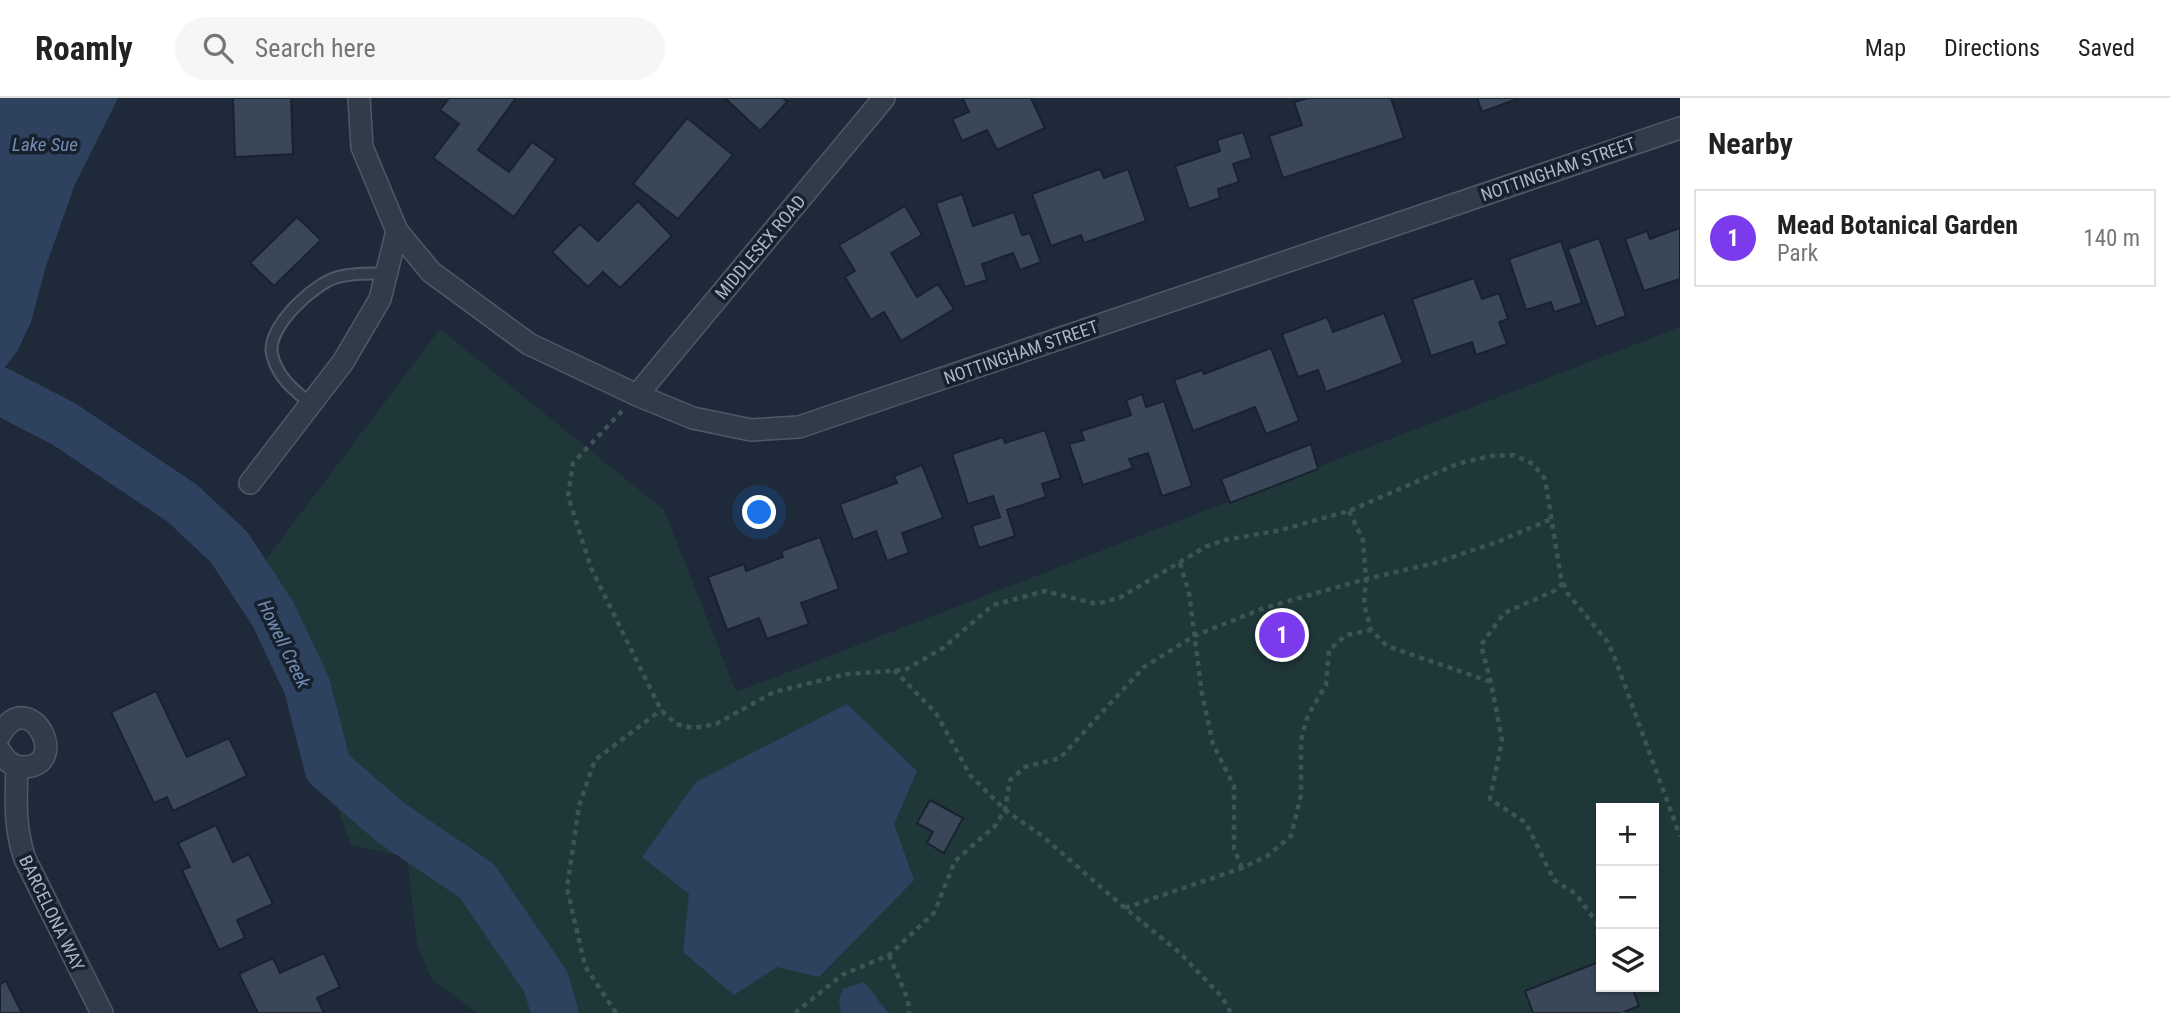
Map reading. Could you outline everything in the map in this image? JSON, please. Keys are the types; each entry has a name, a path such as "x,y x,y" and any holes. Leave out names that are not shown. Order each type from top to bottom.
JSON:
{"street":[{"name":"NOTTINGHAM STREET","path":"359,98 362,147 397,231 431,272 529,344 693,418 751,430 799,427 1680,128"},
{"name":"MIDDLESEX ROAD","path":"637,395 884,98"},
{"path":"250,483 343,362 380,299 397,231"},
{"path":"0,735 10,723 25,719 39,726 46,739 44,755 33,765 17,767 4,758 0,751"},
{"name":"BARCELONA WAY","path":"17,767 15,816 18,839 25,859 102,1013"}],"lane":[{"path":"311,404 285,382 271,353 272,336 302,300 335,278 368,273 387,274"}],"path":[{"path":"637,395 573,463 568,496 591,568 661,710 676,724 693,728 716,724 774,692 847,674 905,670 943,648 993,605 1045,591 1097,604 1121,597 1207,546 1281,530 1349,511 1457,464 1490,456 1514,455 1533,464 1545,479 1563,583 1568,594 1607,641 1614,656 1680,836"},
{"path":"1349,511 1363,540 1366,579 1364,604 1371,630 1387,646 1491,683"},
{"path":"795,1013 842,975 889,955 934,913 955,861 995,826 1005,810 1010,780 1025,767 1060,758 1144,667 1194,636 1264,608 1435,563 1497,542 1551,519"},
{"path":"1180,562 1189,593 1202,694 1213,744 1234,786 1234,849 1242,868"},
{"path":"1563,583 1554,590 1504,613 1481,646 1502,740 1490,799 1526,824 1554,880 1576,894 1597,923 1598,929"},
{"path":"1125,908 1242,868 1267,856 1291,836 1301,795 1301,740 1308,715 1326,685 1329,650 1346,635 1371,630"},
{"path":"894,670 936,713 970,775 1005,810 1041,835 1180,953 1222,997 1231,1013"},
{"path":"616,1013 585,966 567,888 579,806 595,761 661,710"},
{"path":"889,955 908,1000 909,1013"}],"green space":[{"path":"1680,327 1680,1013 478,1013 432,980 417,944 407,857 351,845 252,578 440,329 664,510 736,692"}],"water":[{"name":"Lake Sue","path":"0,98 118,98 75,184 46,266 31,322 17,352 0,373"},
{"path":"847,704 917,771 894,824 914,880 819,977 777,967 734,995 683,952 689,894 642,857 696,782"},
{"path":"863,982 889,1013 841,1013 839,1000 843,989"}],"building":[{"path":"233,98 291,98 293,154 235,157"},
{"path":"449,98 516,98 478,150 509,172 532,142 556,159 514,217 433,158 459,124 440,110"},
{"path":"725,98 783,98 787,102 760,131"},
{"path":"964,98 1031,98 1045,128 997,150 987,130 962,141 952,119 969,112"},
{"path":"1308,98 1391,98 1404,138 1283,178 1269,136 1302,125 1294,102"},
{"path":"1477,98 1516,98 1517,99 1482,112"},
{"path":"687,118 733,155 678,219 633,184"},
{"path":"1243,132 1252,158 1233,164 1239,182 1218,189 1220,198 1189,209 1175,166 1220,151 1217,140"},
{"path":"1100,169 1104,178 1128,169 1146,221 1084,243 1081,235 1051,246 1032,194"},
{"path":"962,194 973,226 1014,212 1022,235 1030,233 1041,262 1020,270 1013,253 982,264 987,280 965,287 936,203"},
{"path":"638,201 672,236 620,288 603,272 588,287 552,252 580,224 598,241"},
{"path":"905,206 922,235 891,253 917,297 938,284 954,309 901,341 884,312 871,320 845,277 855,271 839,245"},
{"path":"297,217 321,240 274,286 250,263"},
{"path":"1680,228 1680,279 1644,291 1625,239 1647,231 1650,239"},
{"path":"1599,238 1626,316 1596,327 1568,249"},
{"path":"1561,241 1582,303 1554,312 1551,302 1526,310 1509,259"},
{"path":"1474,278 1482,299 1499,293 1508,319 1499,322 1507,344 1476,355 1472,342 1431,356 1412,299"},
{"path":"1384,313 1403,363 1326,392 1318,370 1298,377 1282,334 1327,317 1333,332"},
{"path":"1271,348 1299,421 1266,434 1255,407 1193,431 1174,380 1202,370 1204,374"},
{"path":"1142,394 1146,407 1164,401 1192,486 1162,496 1148,453 1129,459 1133,468 1083,485 1069,444 1084,440 1081,431 1131,415 1126,400"},
{"path":"1045,430 1061,478 1042,484 1046,497 1007,510 1015,536 979,548 972,526 1000,517 993,496 968,504 952,454 1003,437 1005,443"},
{"path":"1311,444 1318,469 1230,503 1221,479"},
{"path":"922,465 943,518 902,533 909,553 887,561 876,531 853,540 840,504 897,483 894,476"},
{"path":"820,537 839,589 801,603 809,624 767,639 759,618 727,630 708,577 744,564 746,571 783,557 781,551"},
{"path":"156,691 187,757 229,738 247,776 173,811 167,797 154,803 111,712"},
{"path":"930,800 963,818 944,853 927,843 933,832 917,823"},
{"path":"216,825 233,862 249,854 273,904 237,920 245,938 219,950 182,870 190,867 178,843"},
{"path":"324,953 340,987 317,998 324,1013 258,1013 239,974 273,958 280,973"},
{"path":"1596,963 1596,992 1634,992 1639,1006 1621,1013 1533,1013 1525,991"},
{"path":"6,981 22,1013 0,1013 0,984"}],"waterway":[{"name":"Howell Creek","path":"0,391 64,424 182,503 229,547 273,614 307,686 328,768 390,822 477,881 546,982 555,1013"}],"place":[{"name":"Mead Botanical Garden","path":"1282,635"}]}
